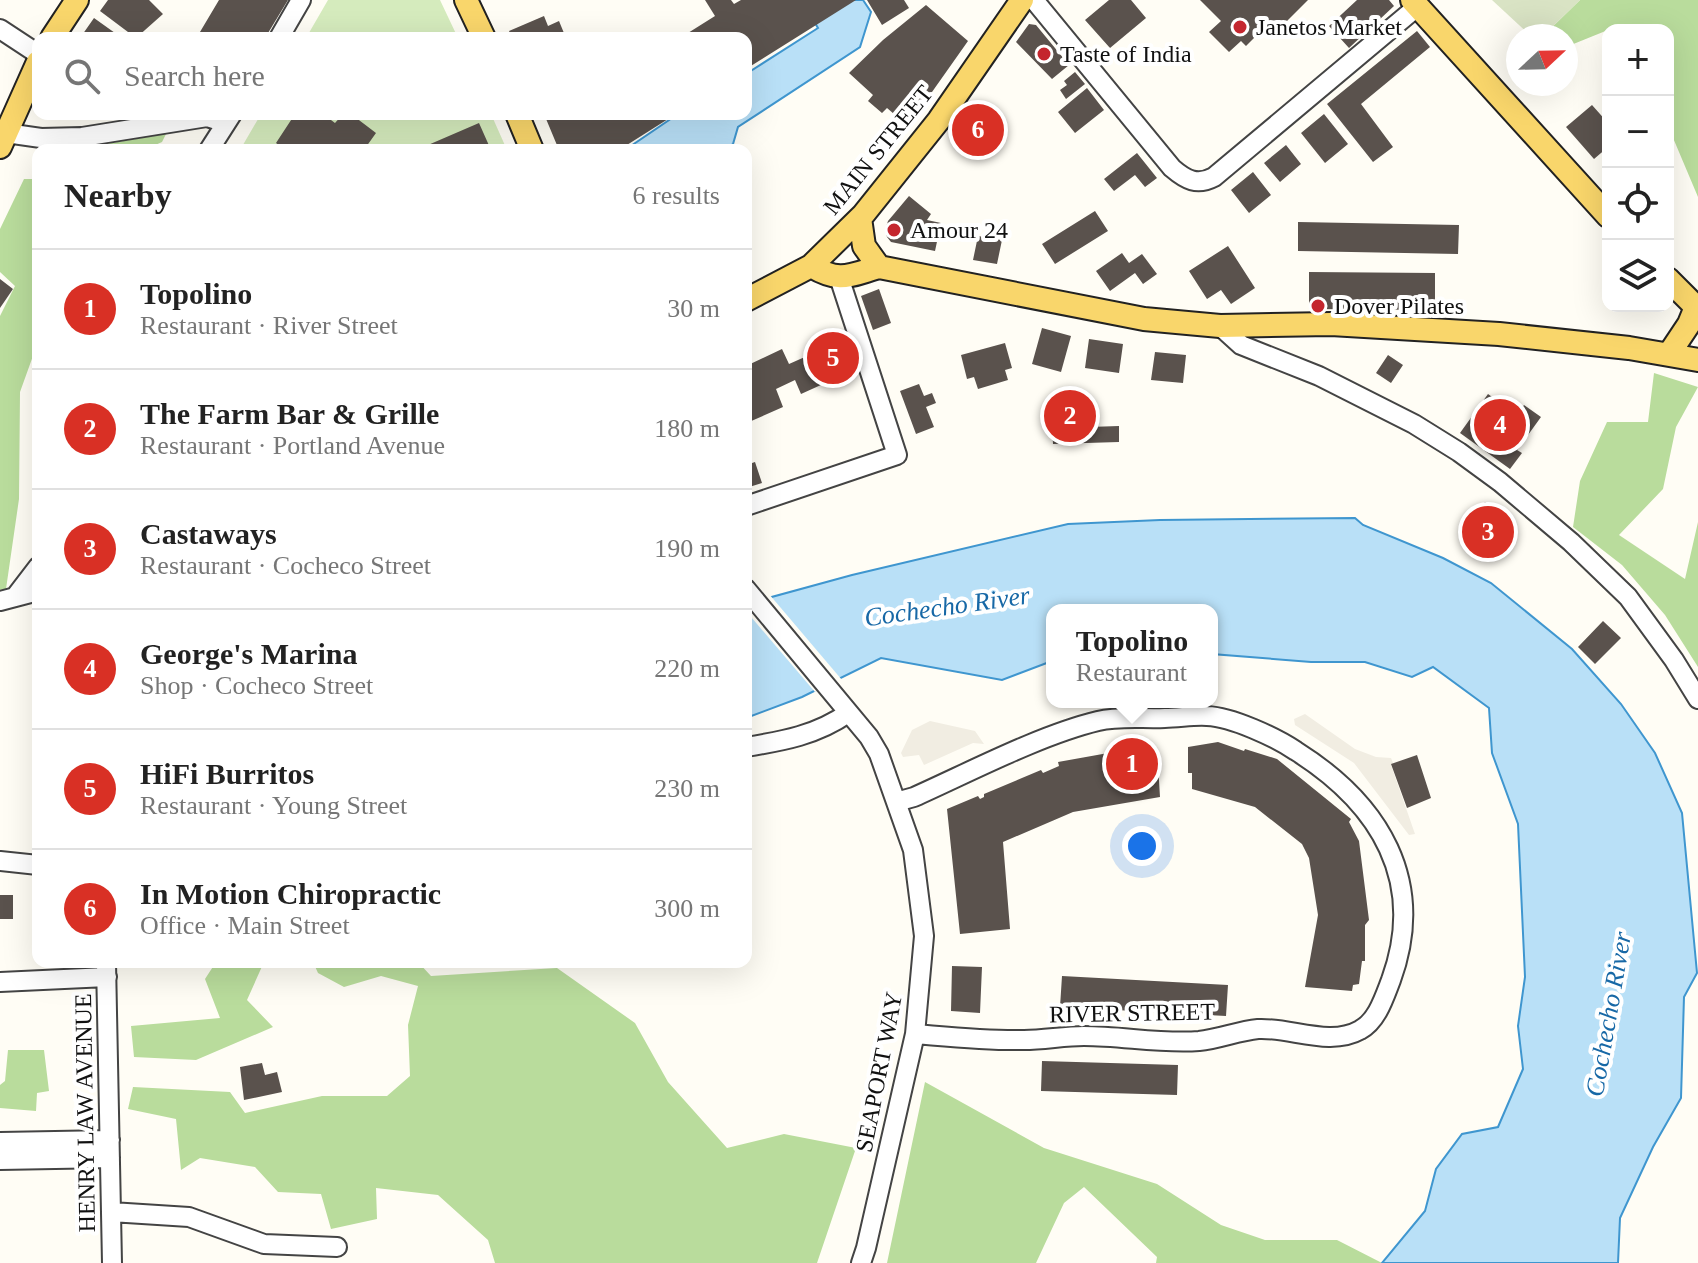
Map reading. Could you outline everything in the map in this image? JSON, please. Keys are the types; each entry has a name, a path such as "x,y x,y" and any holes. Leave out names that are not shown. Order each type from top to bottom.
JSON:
{"main road":[{"path":"56,32 77,0"},
{"path":"466,0 481,32"},
{"name":"MAIN STREET","path":"752,297 811,266 860,218 939,120 1022,0"},
{"path":"1415,3 1602,209"},
{"path":"3,140 32,75"},
{"path":"520,120 530,144"},
{"path":"860,218 864,246 879,267"},
{"path":"811,266 830,277 879,267 1144,319 1220,326 1331,324 1499,334 1698,360"},
{"path":"1669,354 1697,308 1674,285"}],"street":[{"path":"282,32 301,0"},
{"path":"1034,0 1172,168 1191,181 1202,182 1214,177 1415,3"},
{"path":"0,29 32,50"},
{"path":"3,140 62,138 186,120"},
{"path":"213,144 228,120"},
{"path":"752,504 897,455 839,277"},
{"path":"1220,326 1241,345 1319,376 1414,424 1500,482 1571,542 1628,597 1698,699"},
{"path":"8,599 32,573"},
{"path":"8,599 32,593"},
{"name":"SEAPORT WAY","path":"752,596 879,754 913,850 924,936 915,1034 861,1263"},
{"path":"752,746 803,735 829,726 848,713"},
{"name":"RIVER STREET","path":"896,802 1069,729 1102,720 1209,716 1258,731 1284,743 1313,761 1340,784 1382,832 1395,861 1402,894 1403,931 1397,962 1381,1006 1367,1026 1357,1032 1328,1036 1258,1029 1200,1040 1139,1041 1082,1036 1008,1040 915,1034"},
{"path":"0,861 32,864"},
{"path":"0,982 106,970"},
{"name":"HENRY LAW AVENUE","path":"106,970 112,1263"},
{"path":"0,1142 110,1149"},
{"path":"0,1160 110,1149"},
{"path":"111,1212 189,1217 264,1244 337,1247"},
{"path":"264,1244 264,1263"}],"green space":[{"path":"328,0 440,0 455,32 309,32"},
{"path":"1492,0 1580,0 1555,24 1518,24"},
{"path":"1580,0 1698,0 1698,197 1674,140 1674,24 1602,24 1602,32 1578,42 1578,24 1555,24"},
{"path":"258,120 494,120 504,144 244,144"},
{"path":"166,134 158,144 105,144"},
{"path":"24,179 32,179 32,359 20,392 19,499 6,589 0,590 0,316 15,286 0,272 0,229"},
{"path":"1654,373 1698,387 1676,427 1663,489 1619,535 1685,579 1698,522 1698,667 1665,615 1622,565 1573,527 1580,481 1607,422 1648,422"},
{"path":"212,968 261,968 247,1000 273,1027 196,1060 134,1057 131,1026 220,1018 205,979"},
{"path":"316,968 424,968 431,976 557,968 635,1023 668,1082 727,1148 784,1134 856,1148 817,1263 495,1263 488,1240 438,1195 376,1188 377,1219 331,1229 321,1194 278,1192 255,1167 200,1158 181,1170 176,1119 128,1109 133,1087 230,1092 245,1113 322,1096 387,1096 410,1076 408,1025 418,986 381,976 344,987 318,973"},
{"path":"8,1050 44,1050 49,1091 37,1093 36,1111 0,1108 0,1085 5,1081"},
{"path":"925,1082 1044,1148 1157,1184 1221,1225 1265,1240 1337,1240 1382,1263 1156,1263 1157,1257 1084,1187 1064,1203 1036,1263 887,1263"}],"shaded area":[{"path":"1305,714 1355,749 1376,757 1391,758 1415,834 1409,835 1354,763 1295,725 1294,719"},
{"path":"930,721 975,731 984,744 973,743 924,765 919,755 903,757 901,753 912,730"}],"water":[{"path":"801,0 863,0 871,12 860,47 752,118 752,70 818,28"},
{"path":"669,120 749,120 738,127 733,144 634,144"},
{"name":"Cochecho River","path":"1355,518 1363,525 1443,558 1491,583 1572,649 1621,704 1655,753 1682,813 1697,973 1684,997 1681,1098 1653,1147 1620,1218 1618,1263 1382,1263 1425,1211 1436,1169 1462,1134 1498,1127 1523,1069 1518,1026 1525,977 1518,824 1492,753 1489,708 1433,667 1412,677 1365,662 1311,662 1218,654 1218,604 1046,604 1046,663 1002,680 881,658 802,697 752,716 752,602 852,575 1068,524"}],"pier":[{"path":"769,594 842,680 815,692 752,618 752,598"}],"building":[{"path":"108,0 149,0 163,14 143,32 128,32 100,11"},
{"path":"219,0 288,0 269,32 200,32"},
{"path":"705,0 731,0 734,4 741,0 856,0 752,65 752,32 690,32 715,16"},
{"path":"867,0 904,0 909,8 882,25"},
{"path":"1109,0 1131,0 1146,18 1110,48 1085,20"},
{"name":"Janetos Market","path":"1200,0 1308,0 1278,30 1270,22 1246,46 1241,41 1229,52 1209,32 1221,21"},
{"path":"1357,0 1389,0 1394,6 1349,48 1329,26"},
{"path":"926,5 968,41 908,126 887,108 882,113 868,101 873,95 849,73"},
{"path":"544,16 548,26 559,21 564,32 509,32"},
{"path":"94,18 114,32 84,32"},
{"name":"Taste of India","path":"1029,24 1036,25 1069,65 1052,79 1016,42"},
{"path":"1417,31 1430,47 1361,104 1393,147 1373,162 1327,104"},
{"path":"1075,72 1085,84 1066,99 1060,90 1067,85 1064,81"},
{"path":"1087,88 1104,110 1075,133 1058,112"},
{"path":"1592,105 1602,116 1602,152 1594,159 1566,127"},
{"path":"975,110 997,125 980,150 959,136"},
{"path":"1324,114 1348,144 1325,163 1301,133"},
{"path":"291,120 331,120 335,123 338,120 359,120 376,133 368,144 276,143"},
{"path":"546,120 666,120 628,144 556,144"},
{"path":"479,123 488,144 430,144"},
{"path":"1286,145 1301,164 1280,182 1264,163"},
{"path":"1137,153 1157,178 1145,187 1135,175 1114,191 1104,179"},
{"path":"1253,172 1271,195 1249,213 1231,190"},
{"path":"909,196 931,214 927,220 941,223 935,251 891,242 887,237 885,230 888,221"},
{"path":"1095,211 1108,231 1055,264 1042,244"},
{"path":"1298,222 1459,225 1458,254 1298,251"},
{"path":"978,236 1002,240 997,264 973,260"},
{"path":"1228,246 1255,288 1231,304 1221,290 1207,299 1189,271"},
{"path":"1122,253 1129,263 1142,254 1157,274 1143,284 1135,273 1110,291 1096,271"},
{"path":"1309,272 1435,273 1435,310 1309,309"},
{"path":"0,279 13,289 0,308"},
{"path":"879,289 891,323 873,330 861,296"},
{"path":"1042,328 1071,336 1061,372 1032,364"},
{"path":"1089,339 1123,344 1119,373 1085,368"},
{"path":"841,341 854,370 801,394 795,380 776,389 783,407 752,421 752,363 782,349 789,364"},
{"path":"1005,343 1012,368 1005,370 1008,380 978,389 974,377 967,379 961,355"},
{"path":"1155,352 1186,355 1183,383 1151,380"},
{"path":"1388,355 1403,365 1391,383 1376,373"},
{"path":"919,384 924,396 932,393 936,403 926,407 934,427 916,434 900,391"},
{"path":"1488,394 1517,415 1524,405 1541,417 1517,450 1522,453 1510,469 1460,433"},
{"path":"1088,405 1089,427 1119,426 1119,442 1053,444 1051,406"},
{"path":"755,462 762,483 752,486 752,463"},
{"path":"1485,502 1517,525 1495,556 1476,542 1473,547 1459,538"},
{"path":"1603,621 1621,638 1595,664 1578,647"},
{"path":"1218,742 1277,759 1351,819 1349,822 1359,841 1369,920 1365,925 1365,961 1362,961 1359,984 1353,985 1352,991 1305,987 1318,915 1309,858 1302,844 1255,807 1192,789 1192,773 1188,773 1188,747"},
{"path":"1157,747 1160,797 1073,812 1003,842 1010,929 960,934 947,809 978,796 980,799 984,794 1041,770 1043,773 1059,766 1058,762 1125,750 1125,755 1135,754 1135,749"},
{"path":"1417,755 1431,798 1407,808 1391,764"},
{"path":"0,895 13,895 13,919 0,919"},
{"path":"952,966 982,967 980,1013 951,1011"},
{"path":"1062,976 1228,985 1226,1016 1060,1007"},
{"path":"1042,1061 1178,1065 1177,1095 1041,1091"},
{"path":"262,1063 265,1075 277,1072 282,1092 244,1100 240,1067"}],"place":[{"name":"Janetos Market","path":"1240,27"},
{"name":"Taste of India","path":"1044,54"},
{"name":"In Motion Chiropractic","path":"978,130"},
{"name":"Amour 24","path":"894,230"},
{"name":"Dover Pilates","path":"1318,306"},
{"name":"HiFi Burritos","path":"833,358"},
{"name":"The Farm Bar & Grille","path":"1070,416"},
{"name":"George's Marina","path":"1500,425"},
{"name":"Castaways","path":"1488,532"},
{"name":"Topolino","path":"1132,764"}]}
